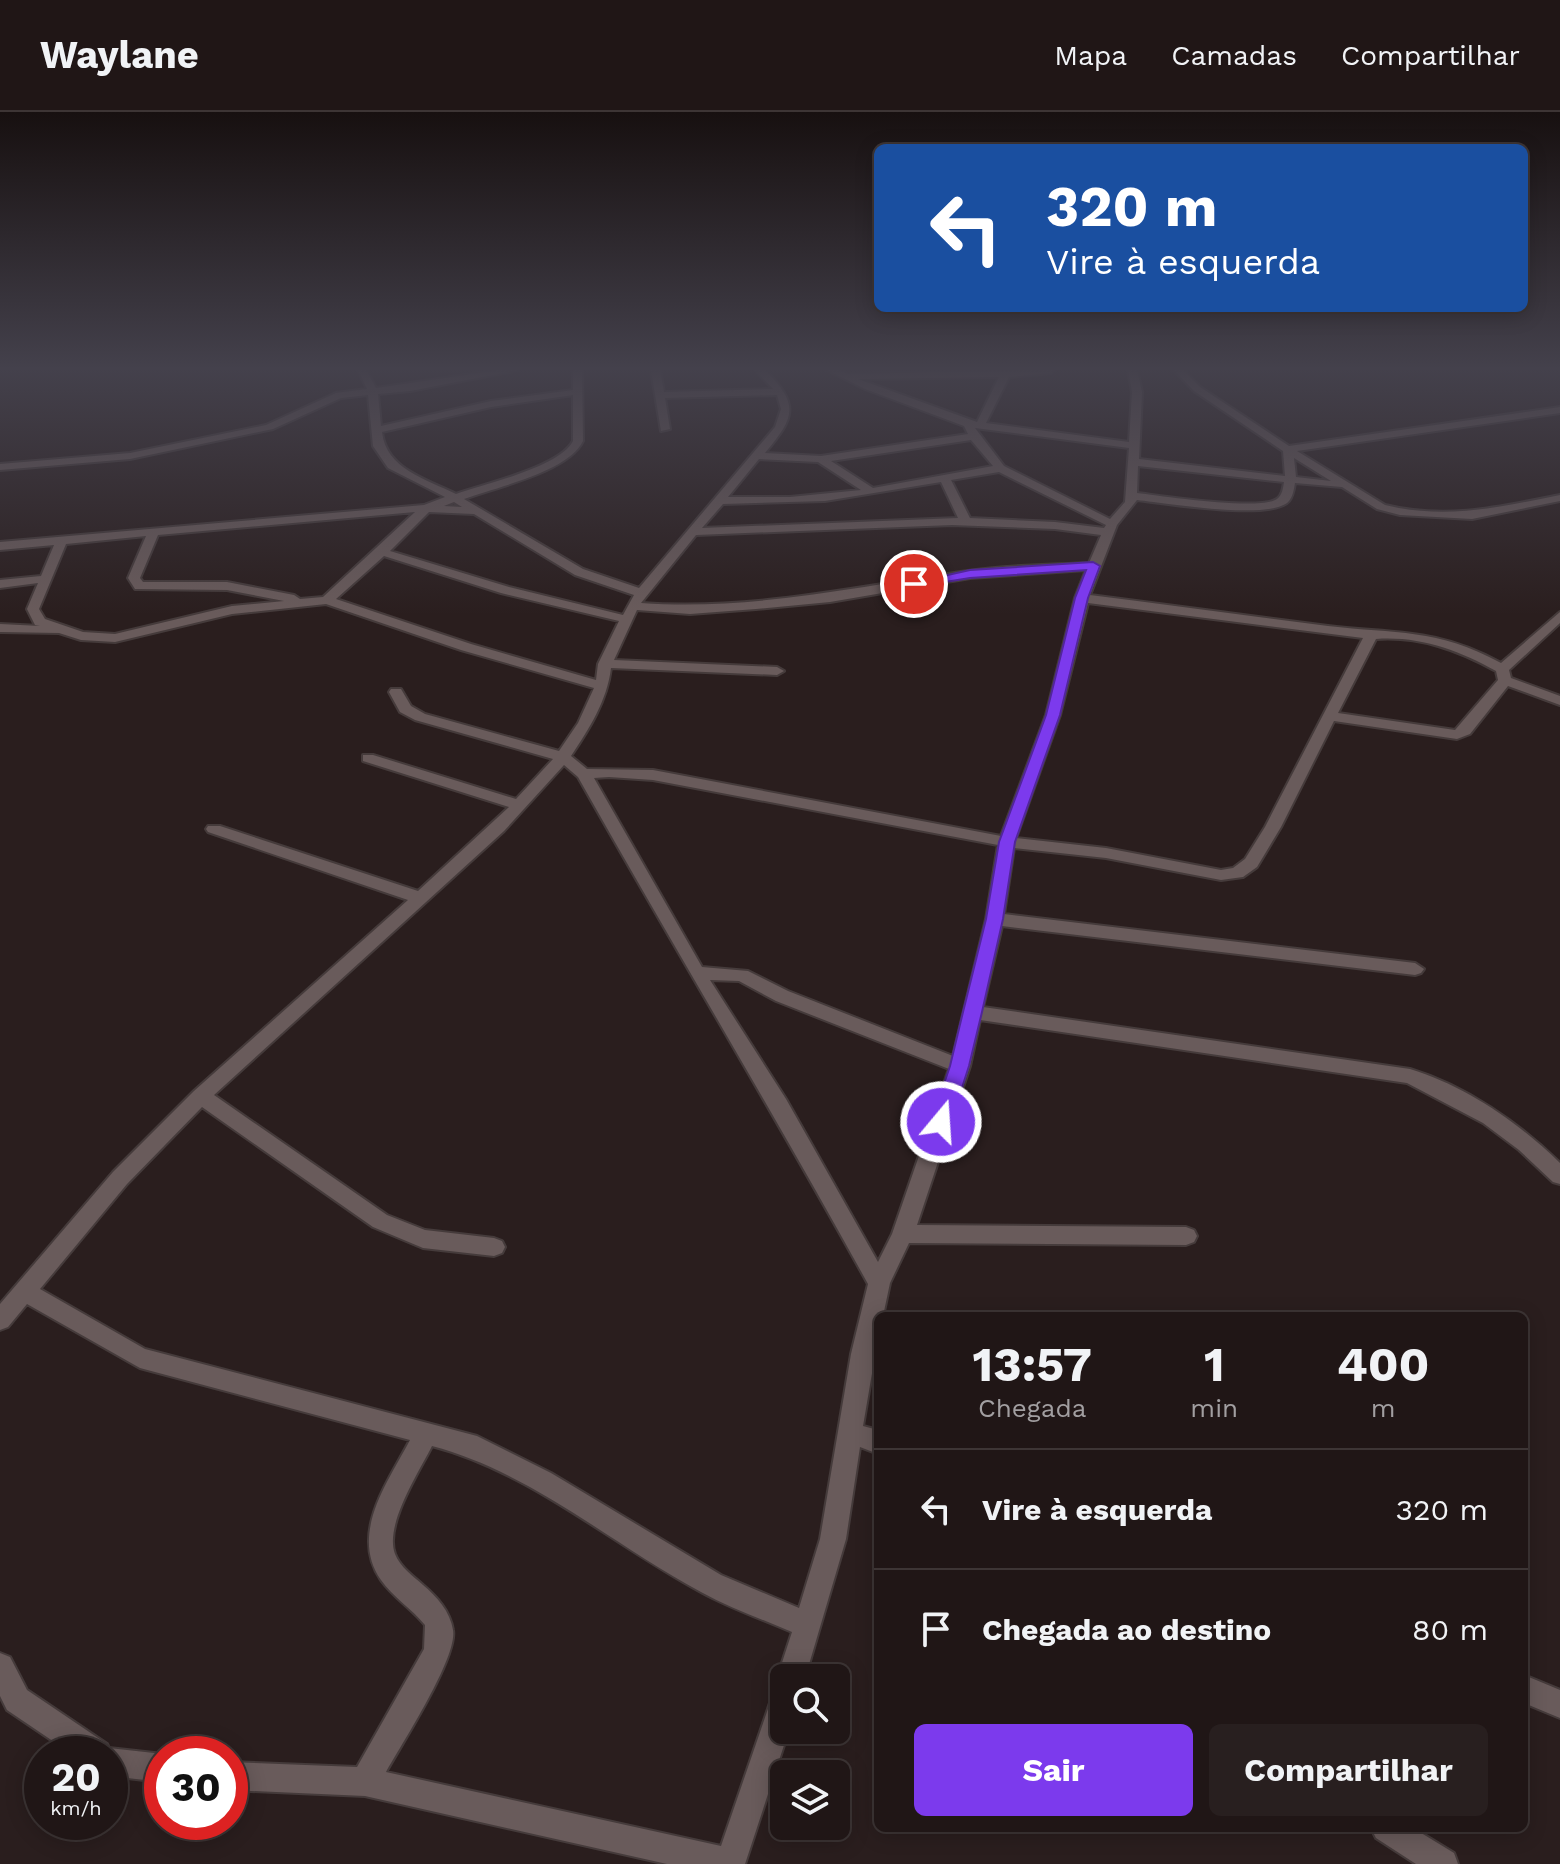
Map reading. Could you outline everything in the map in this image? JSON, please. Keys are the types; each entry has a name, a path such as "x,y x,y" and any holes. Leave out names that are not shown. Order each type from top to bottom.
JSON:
{"street":[{"path":"0,467 91,462 150,452"},
{"path":"382,452 392,466 457,499 633,606"},
{"path":"327,600 426,508 550,465 570,452"},
{"path":"0,1320 120,1178 201,1096 498,828 563,757 585,723 602,686 605,664 633,606 760,452"},
{"path":"756,456 821,459 857,452"},
{"path":"989,452 1000,468 1109,528"},
{"path":"876,1312 879,1283 903,1234 960,1066 995,919 1007,842 1053,715 1081,598 1109,528 1128,508 1132,496 1135,452"},
{"path":"1132,496 1254,508 1278,504 1286,498 1291,478 1288,452"},
{"path":"1292,452 1381,507 1400,512 1472,516 1560,498"},
{"path":"821,459 872,492"},
{"path":"1134,462 1291,478 1347,487"},
{"path":"719,500 784,501 872,492 1000,468"},
{"path":"944,478 966,522"},
{"path":"0,546 426,508 477,511"},
{"path":"693,532 966,522 1109,528"},
{"path":"154,532 134,578 134,583 139,586 227,586 310,603"},
{"path":"62,540 33,609 40,622 81,636 115,638 232,610 327,600 466,647 602,686"},
{"path":"382,552 505,590 690,610 830,598 970,574 1093,566"},
{"path":"0,584 44,579"},
{"path":"1081,598 1371,635 1404,633 1427,637 1560,701"},
{"path":"1331,716 1457,735 1465,731 1504,674 1560,616"},
{"path":"0,628 69,631"},
{"path":"584,774 653,775 1007,842 1106,853 1221,875 1237,873 1251,863 1273,827 1371,635"},
{"path":"605,664 777,671"},
{"path":"396,692 405,709 420,717 563,757 584,774 697,973 779,1104 879,1283"},
{"path":"368,758 518,805"},
{"path":"214,829 420,898"},
{"path":"995,919 1415,969"},
{"path":"697,973 742,975 782,996 960,1066"},
{"path":"973,1012 1410,1076 1465,1100 1506,1128 1560,1176"},
{"path":"201,1096 380,1221 423,1239 494,1247"},
{"path":"903,1234 1186,1236"},
{"path":"24,1291 140,1358 468,1444 542,1482 712,1584 807,1625"},
{"path":"795,1664 833,1539 851,1433 871,1354 874,1327"},
{"path":"365,1782 437,1653 440,1629 432,1613 402,1586 382,1559 381,1528 426,1433"},
{"path":"851,1433 874,1441"},
{"path":"0,1667 17,1700 70,1736"},
{"path":"1528,1691 1560,1704"},
{"path":"248,1777 365,1782 730,1863 770,1744"},
{"path":"1392,1832 1443,1864"}],"route":[{"path":"914,584 970,574 1093,566 1081,598 1053,715 1007,842 995,919 960,1066 941,1122"}]}
